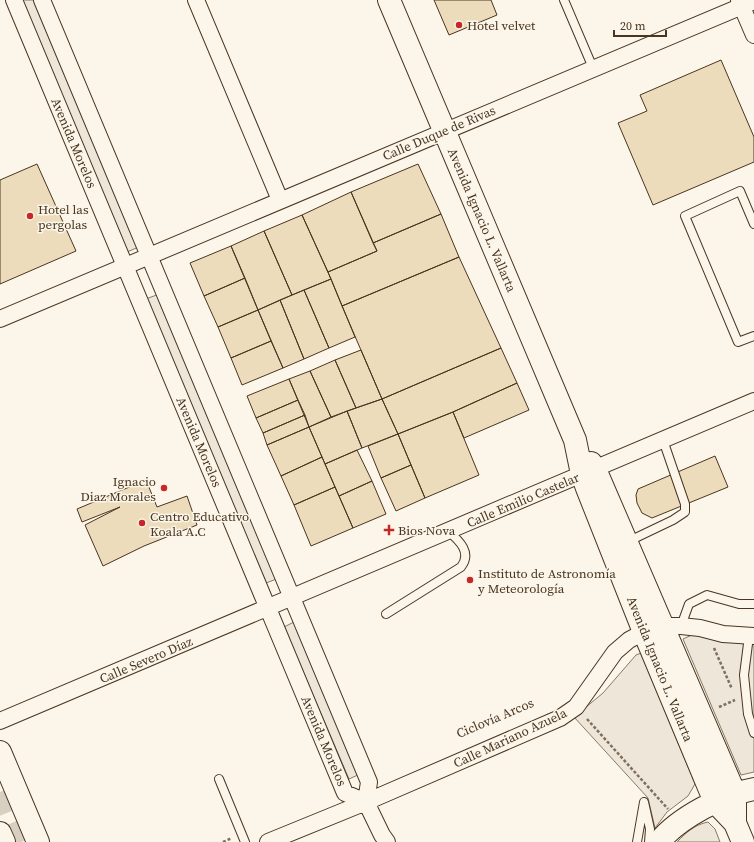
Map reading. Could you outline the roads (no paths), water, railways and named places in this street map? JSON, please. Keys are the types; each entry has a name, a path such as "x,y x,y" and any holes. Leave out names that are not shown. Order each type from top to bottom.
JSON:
{"main road":[{"name":"Avenida Ignacio L. Vallarta","path":"389,0 575,440 662,628 735,795 739,832"},
{"name":"Avenida Ignacio L. Vallarta","path":"589,472 627,542 662,628"},
{"path":"0,752 38,842"},
{"path":"659,842 680,822 735,795"},
{"path":"0,834 4,842"}],"street":[{"name":"Avenida Morelos","path":"14,0 346,793 366,802 369,782 42,0"},
{"path":"196,0 280,200"},
{"name":"Calle Duque de Rivas","path":"0,319 593,68 745,2"},
{"path":"745,2 754,35"},
{"name":"Calle Emilio Castelar","path":"292,598 754,401"},
{"name":"Calle Severo Díaz","path":"0,722 292,598"},
{"path":"662,628 700,628 723,634 751,636"},
{"name":"Calle Mariano Azuela","path":"268,842 366,802 560,718 576,707 616,652 629,640 662,628"},
{"path":"366,802 387,842"}],"lane":[{"path":"564,0 593,68"},
{"path":"754,224 740,191 686,216 738,342 754,336"},
{"path":"627,542 673,520 685,512 685,504 663,440"},
{"path":"386,614 461,567 465,562 465,553 458,540 448,531"},
{"path":"662,628 689,604 708,595 739,604 754,604"},
{"path":"751,636 744,675 748,714 754,733"},
{"path":"219,779 243,838"},
{"path":"637,842 644,802 650,829 649,842"}],"tunnel":[{"path":"0,792 21,842"}],"place":[{"name":"Hotel velvet","path":"459,25"},
{"name":"Hotel las pergolas","path":"30,216"},
{"name":"Ignacio Diaz Morales","path":"164,488"},
{"name":"Centro Educativo Koala A.C","path":"142,523"},
{"name":"Bios Nova","path":"389,530"},
{"name":"Instituto de Astronomía y Meteorología","path":"470,580"}]}
